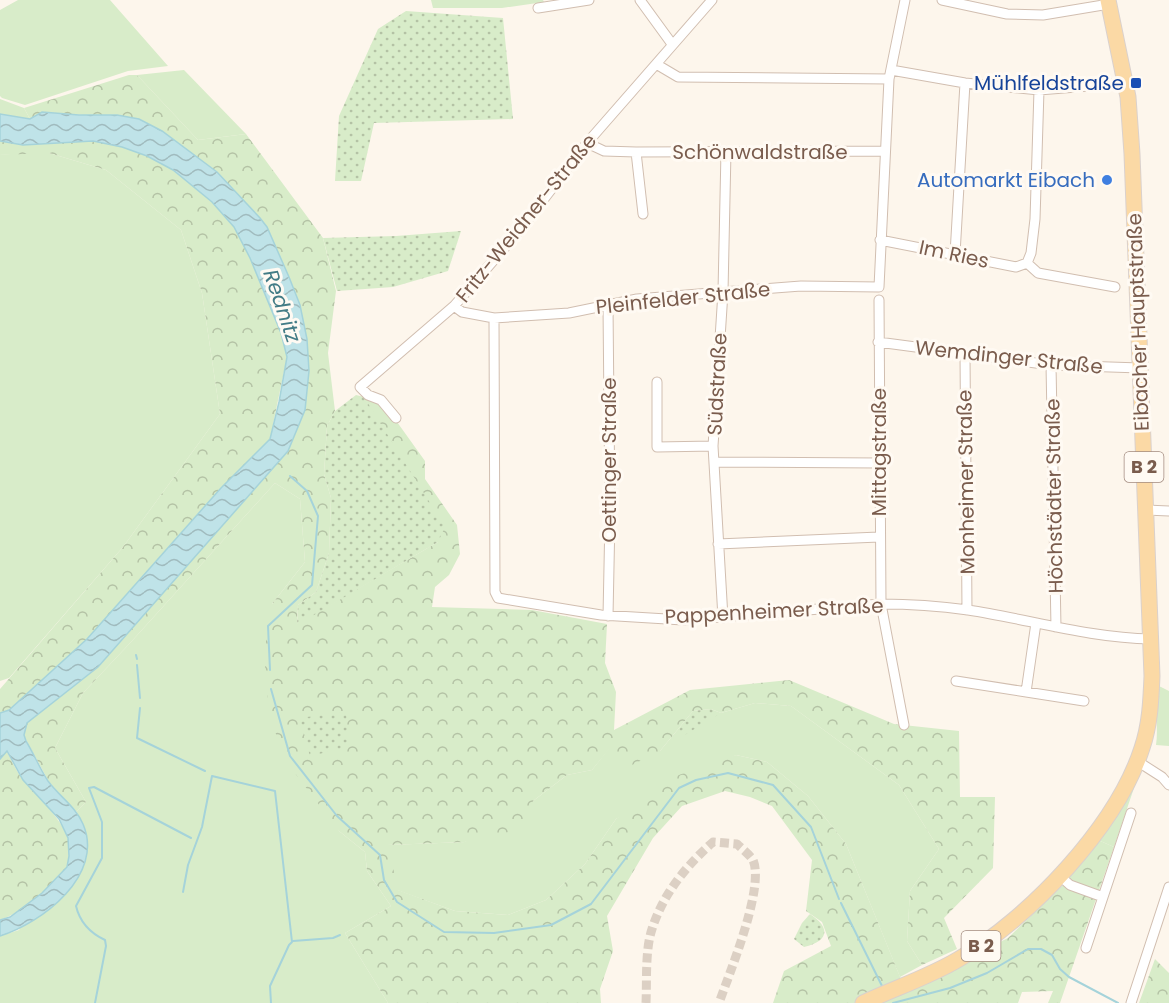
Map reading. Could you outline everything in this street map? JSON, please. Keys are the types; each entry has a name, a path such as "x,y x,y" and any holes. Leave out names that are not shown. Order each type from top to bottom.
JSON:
{"main road":[{"name":"Eibacher Hauptstraße","path":"863,1003 940,969 985,943 1033,904 1060,876 1114,804 1137,761 1144,741 1150,699 1150,639 1132,154 1126,82 1109,2"}],"street":[{"path":"538,8 589,0"},
{"path":"640,0 672,44"},
{"name":"Fritz-Weidner-Straße","path":"396,418 381,400 368,395 360,387 454,306 519,230 587,143 712,0"},
{"path":"880,240 890,74 905,0"},
{"path":"942,0 1007,14 1043,15 1109,2"},
{"path":"656,64 678,77 890,74 1039,90 1126,82"},
{"path":"955,254 965,83"},
{"path":"1027,263 1031,253 1035,219 1039,90"},
{"name":"Schönwaldstraße","path":"587,143 604,151 636,152 884,152"},
{"name":"Südstraße","path":"723,618 713,446 723,291 726,151"},
{"path":"636,152 643,214"},
{"name":"Im Ries","path":"880,240 1016,267 1027,263 1038,273 1115,287"},
{"name":"Pleinfelder Straße","path":"454,306 462,312 494,318 569,313 637,299 723,291 801,286 879,288 880,240"},
{"name":"Mittagstraße","path":"879,300 881,604 904,725"},
{"name":"Oettinger Straße","path":"608,305 610,517 608,616"},
{"name":"Pappenheimer Straße","path":"494,318 495,592 502,600 608,616 682,620 881,604 967,610 1056,627 1150,639"},
{"name":"Wemdinger Straße","path":"878,342 1051,365 1140,368"},
{"name":"Monheimer Straße","path":"965,354 967,610"},
{"name":"Höchstädter Straße","path":"1051,365 1056,627"},
{"path":"657,382 657,447 713,446"},
{"path":"714,462 879,463"},
{"path":"1146,510 1169,511"},
{"path":"718,544 879,537"},
{"path":"1026,692 1036,623"},
{"path":"956,681 1084,701"},
{"path":"1137,761 1162,777 1169,785"},
{"path":"1086,948 1131,813"},
{"path":"1060,876 1070,885 1103,897"},
{"path":"1131,1003 1169,887"}],"green space":[{"path":"18,0 110,0 168,66 128,71 25,105 2,98 0,96 0,10"},
{"path":"431,0 543,0 544,2 502,8 433,8"},
{"path":"406,11 503,18 513,119 374,123 361,181 335,181 339,116 378,29"},
{"path":"184,70 246,134 198,140 137,75"},
{"path":"129,75 137,75 198,140 246,134 323,238 336,291 328,353 335,411 327,426 324,474 331,498 329,553 316,592 298,605 297,624 438,542 364,397 387,408 425,461 425,479 457,525 460,554 449,575 435,587 432,607 532,610 607,624 605,663 616,692 614,730 690,690 789,680 894,724 959,731 960,797 995,797 993,868 944,918 957,949 922,965 907,941 910,891 939,849 899,785 791,706 755,703 721,713 711,709 693,711 660,751 630,766 610,748 592,770 567,775 533,801 526,828 465,842 388,845 398,890 455,911 508,915 546,900 585,864 616,819 676,776 736,755 767,762 808,796 846,844 905,989 1008,938 1063,885 1098,840 1114,847 1060,1003 1048,1003 1053,991 1022,992 1018,1003 773,1003 784,971 831,946 822,922 806,911 812,860 772,806 750,797 725,791 682,806 653,838 607,916 613,951 600,989 601,1003 388,1003 345,933 391,906 367,871 365,852 339,831 285,760 269,714 264,654 272,604 305,562 300,499 275,483 83,693 55,748 86,802 76,812 49,782 24,736 27,723 98,667 288,451 305,410 309,371 307,339 300,305 267,227 217,172 162,131 139,119 42,112 30,119 24,108"},
{"path":"0,99 24,108 30,119 0,114"},
{"path":"0,141 23,145 93,141 122,147 147,156 173,170 212,202 234,227 250,258 281,333 287,357 270,439 221,488 87,639 45,679 8,710 0,713 0,689 123,547 220,414 202,293 181,230 106,170 49,153 0,155"},
{"path":"49,153 106,170 181,230 202,293 220,414 123,547 9,678 0,681 0,155"},
{"path":"461,231 448,271 393,287 337,291 323,238 396,236"},
{"path":"356,395 364,397 445,527 438,542 297,625 298,605 316,592 329,553 331,498 324,474 327,426 335,411"},
{"path":"275,483 300,499 305,562 272,604 339,831 365,852 367,871 391,906 345,933 388,1003 0,1003 0,936 19,930 84,825 76,812 86,802 55,748 83,693"},
{"path":"1159,686 1169,691 1169,746 1156,745 1156,700"},
{"path":"755,703 791,706 899,785 939,849 910,891 907,941 922,965 900,977 846,844 808,796 767,762 736,755 616,819 585,864 546,900 508,915 455,911 397,890 387,845 465,842 533,801 567,775 592,770 610,747 660,751 693,711 721,713"},
{"path":"711,709 721,713 683,736 679,730 693,711"},
{"path":"346,712 349,747 310,756 299,718"},
{"path":"6,750 22,778 51,811 66,833 70,845 70,857 65,869 56,880 20,910 0,920 0,759"},
{"path":"1134,788 1114,847 1098,840"},
{"path":"810,914 821,924 824,934 818,941 804,947 794,939 802,923"},
{"path":"1155,959 1169,973 1169,1003 1139,1003"}],"water":[{"name":"Rednitz","path":"42,112 117,115 139,119 162,131 217,172 267,227 300,305 307,339 309,371 305,410 288,451 98,667 27,723 24,735 42,772 76,812 83,824 87,843 85,861 66,894 51,908 17,930 0,936 0,920 10,917 42,893 67,867 69,856 68,838 59,819 23,780 7,751 0,759 0,713 9,710 87,639 221,488 270,439 287,357 281,333 250,258 234,227 212,202 173,170 147,156 122,147 93,141 23,145 0,141 0,114 30,119"}],"waterway":[{"path":"270,670 268,626 312,585 318,516 307,491 290,476"},
{"path":"136,655 137,659"},
{"path":"137,665 140,698"},
{"path":"271,689 290,756 337,816 380,855 384,880 397,902 444,932 494,933 551,925 591,904 679,788 696,780 728,773 773,785 811,827 839,899"},
{"path":"140,708 137,738 205,771"},
{"path":"183,892 188,865 202,827 212,776 275,791 292,942 270,986 271,1003"},
{"path":"95,1003 106,946 105,940 86,927 76,906 102,858 102,822 89,788 94,787 191,838"},
{"path":"841,903 883,988"},
{"path":"293,941 333,938 340,935"},
{"path":"893,1003 950,988 987,973 1028,949 1041,949 1052,955 1060,969 1069,977 1118,1003"}],"tunnel":[{"path":"646,1003 648,946 657,916 677,881 713,842 737,844 753,860 755,873 750,910 719,1003"}],"place":[{"name":"Mühlfeldstraße","path":"1136,83"},
{"name":"Automarkt Eibach","path":"1107,180"}]}
